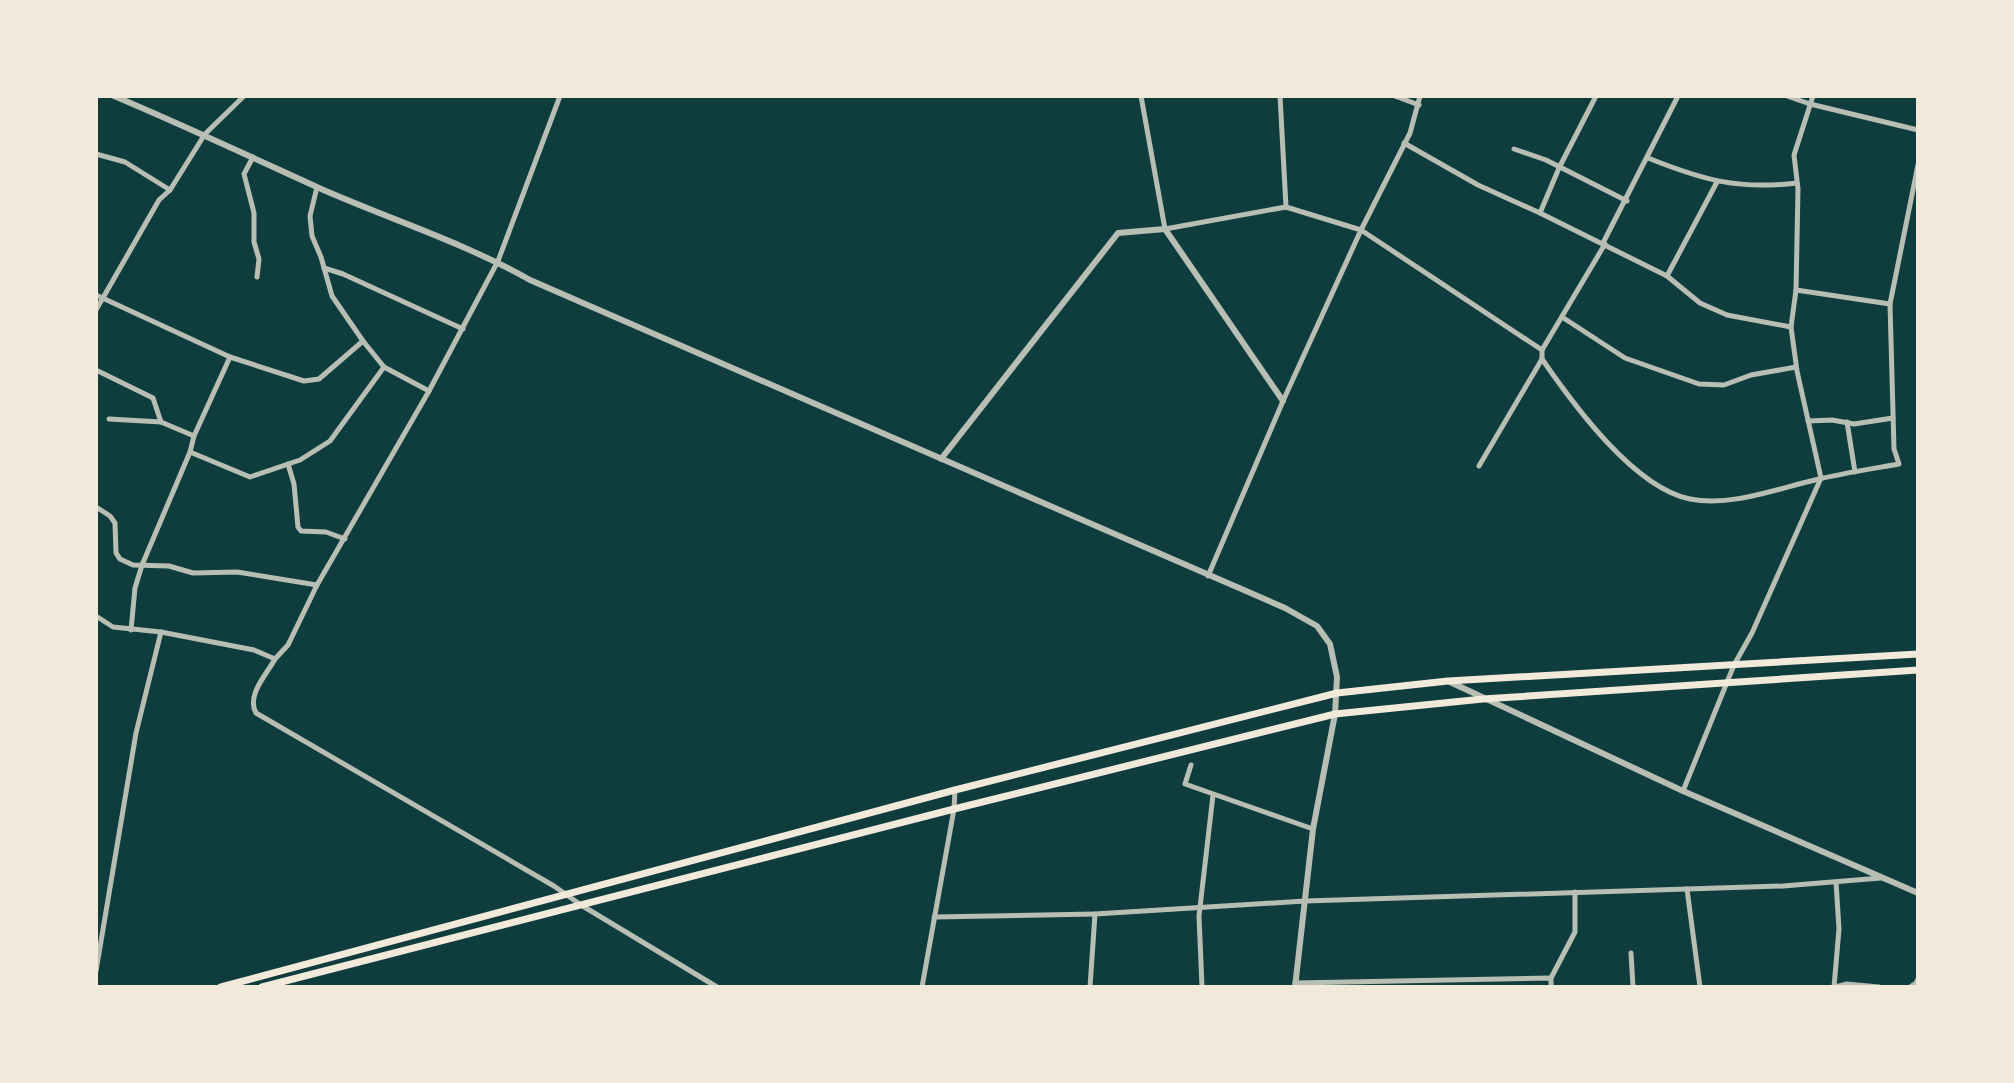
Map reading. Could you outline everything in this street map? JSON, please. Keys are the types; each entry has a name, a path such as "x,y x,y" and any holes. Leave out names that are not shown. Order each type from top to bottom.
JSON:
{"main road":[{"path":"221,987 954,790 1337,693 1448,681 1918,654"},
{"path":"262,987 1335,714 1483,699 1918,670"}],"street":[{"path":"114,96 205,134 317,187 498,261 530,279 1284,608 1317,626 1331,644 1335,658 1337,693 1313,829 1295,985 1551,978"},
{"path":"96,310 99,297 159,200 170,190 205,134 244,96"},
{"path":"560,96 498,261 429,391 317,585 288,645 275,659 253,697 253,708 256,713 565,893 717,987"},
{"path":"1141,96 1165,229 1283,401"},
{"path":"1280,96 1286,207"},
{"path":"1395,96 1419,105"},
{"path":"1208,576 1283,401 1404,143 1420,96"},
{"path":"1540,213 1559,168 1596,96"},
{"path":"1479,466 1542,359 1542,350 1604,244 1678,96"},
{"path":"1787,96 1918,130"},
{"path":"1683,791 1734,665 1752,634 1821,478 1796,367 1791,327 1796,290 1797,183 1794,155 1813,96"},
{"path":"1404,143 1478,185 1667,276 1700,303 1727,315 1791,327"},
{"path":"1514,149 1537,156 1627,201"},
{"path":"96,154 125,162 170,190"},
{"path":"253,157 244,174 254,213 254,242 259,258 257,277"},
{"path":"1648,159 1717,182 1741,186 1797,183"},
{"path":"1542,359 1578,411 1636,470 1657,487 1689,499 1722,501 1821,478 1899,464 1894,449 1890,304 1918,165"},
{"path":"1667,276 1717,182"},
{"path":"317,187 309,222 332,296 384,367 429,391"},
{"path":"941,459 1118,233 1165,229 1286,207 1362,230 1542,350"},
{"path":"324,268 463,329"},
{"path":"1796,290 1890,304"},
{"path":"99,297 230,357 304,381 319,379 363,341"},
{"path":"1562,317 1625,358 1699,384 1724,385 1751,375 1796,367"},
{"path":"131,630 135,588 142,565 190,452 194,436 230,357"},
{"path":"190,452 250,477 300,460 330,441 384,367"},
{"path":"96,370 153,398 161,422"},
{"path":"1808,421 1847,422 1893,418"},
{"path":"109,419 161,422 194,436"},
{"path":"1847,422 1856,472"},
{"path":"288,464 294,484 298,527 301,531 327,532 345,539"},
{"path":"96,507 110,516 115,523 116,553 120,559 132,565 169,566 193,573 237,572 317,585"},
{"path":"96,616 113,627 161,632 254,650 275,659"},
{"path":"96,971 136,733 161,632"},
{"path":"1448,681 1683,791 1918,892"},
{"path":"1191,765 1185,784 1313,829"},
{"path":"922,987 954,809 954,790"},
{"path":"1202,987 1200,908 1213,795"},
{"path":"934,917 1095,914 1305,901 1686,889 1884,878"},
{"path":"1836,882 1839,929 1835,987 1847,984 1879,987"},
{"path":"1686,889 1700,987"},
{"path":"1551,987 1551,978 1575,932 1575,892"},
{"path":"1090,987 1095,914"},
{"path":"1631,953 1633,987"},
{"path":"1910,987 1918,979"}]}
